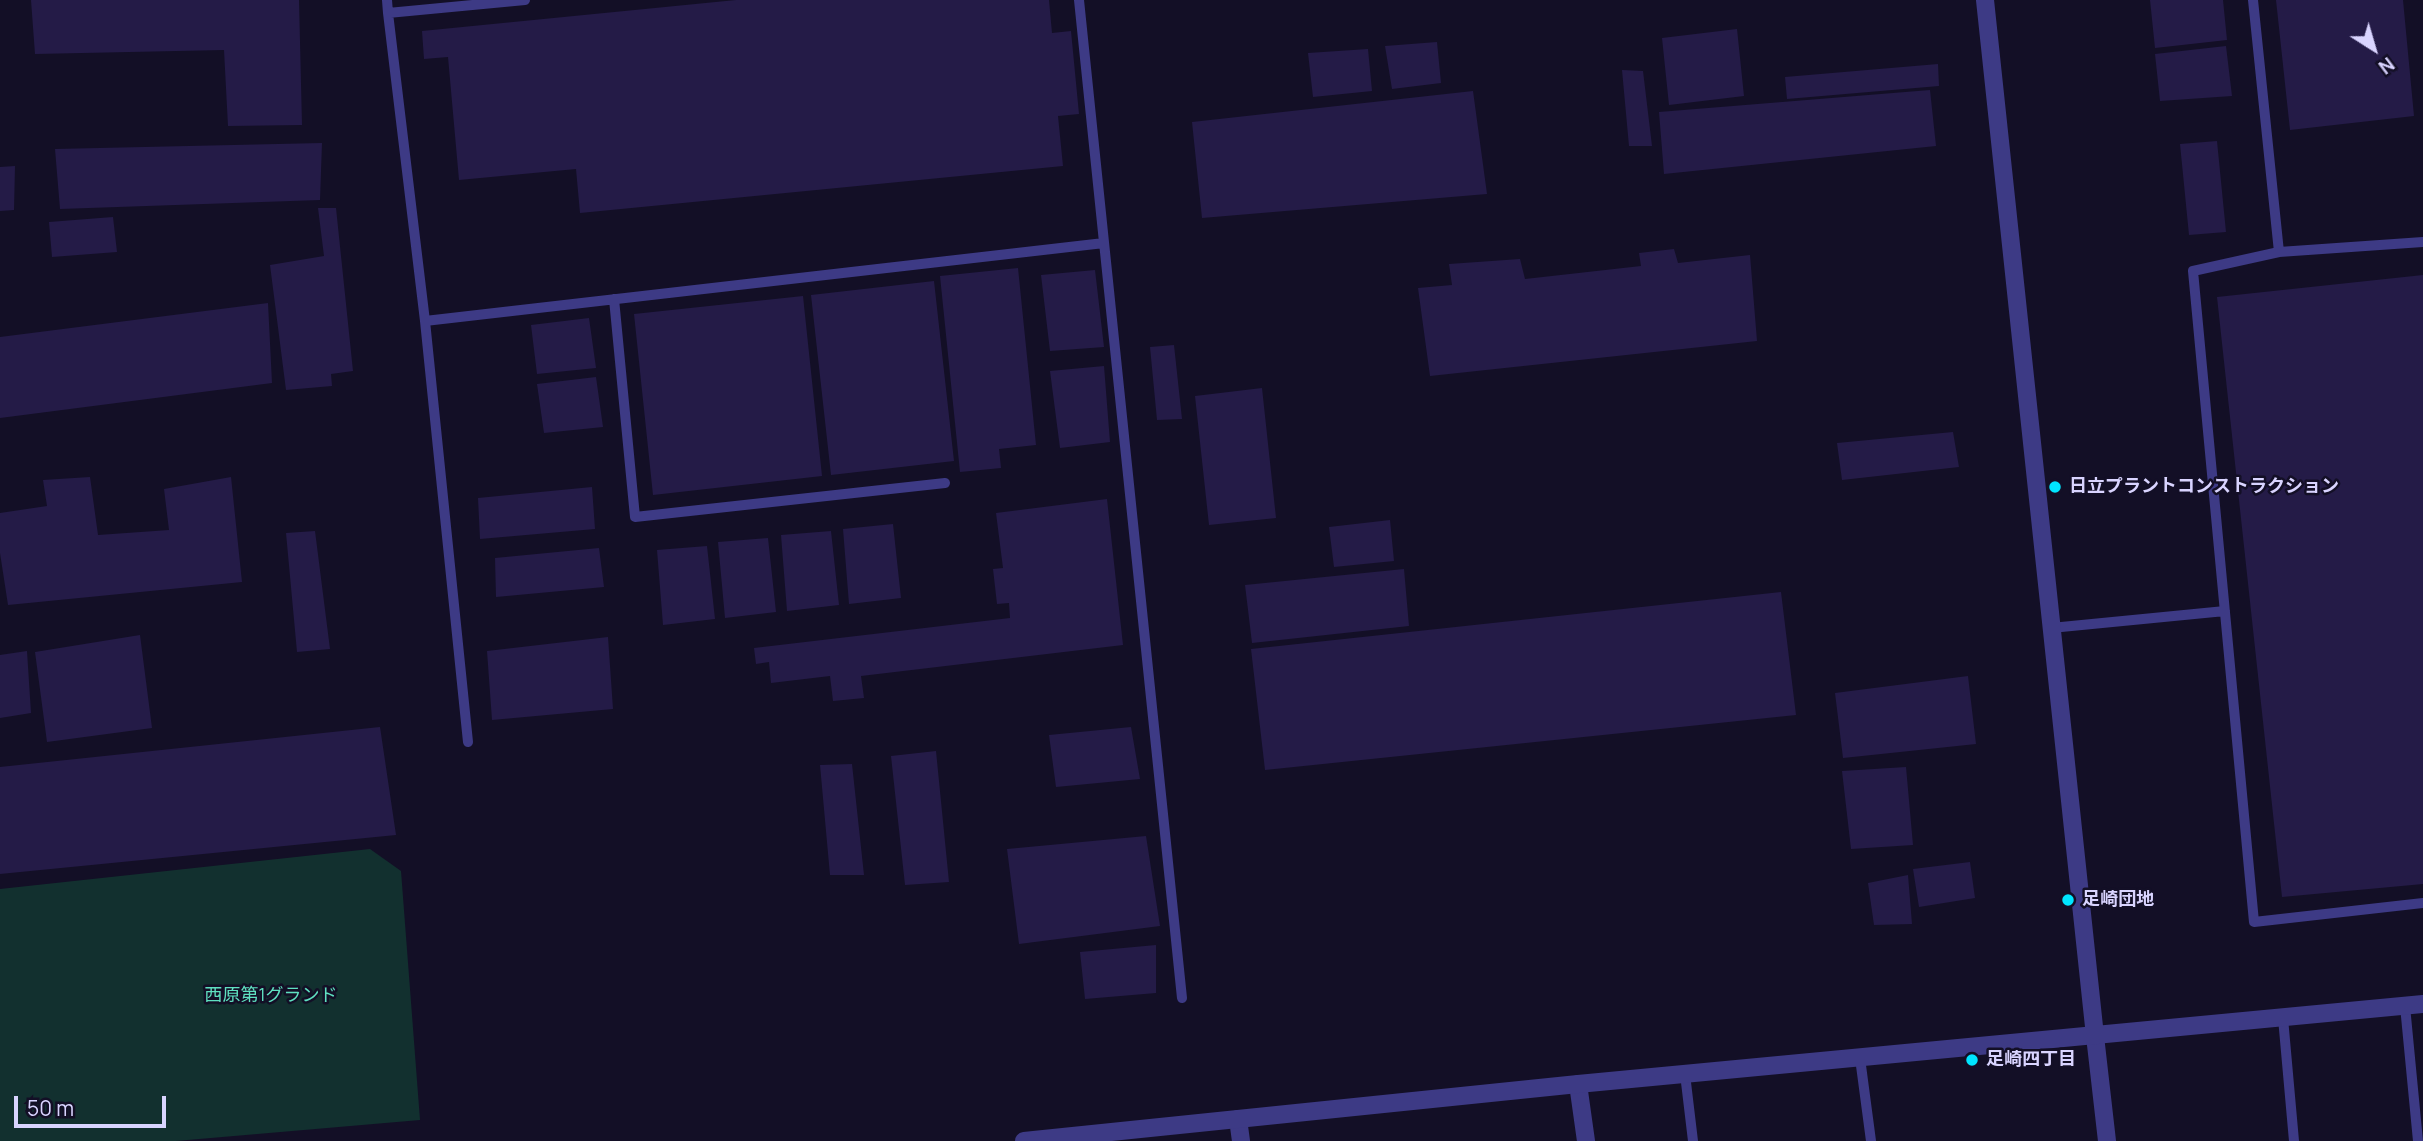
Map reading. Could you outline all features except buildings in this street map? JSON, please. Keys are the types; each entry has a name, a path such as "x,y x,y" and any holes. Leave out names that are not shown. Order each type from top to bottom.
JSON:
{"street":[{"path":"1985,0 2107,1141"},
{"path":"1024,1141 1578,1084 2423,1004"},
{"path":"1578,1084 1586,1141"},
{"path":"1238,1119 1241,1141"}],"lane":[{"path":"387,0 425,321 468,742"},
{"path":"388,13 524,0"},
{"path":"1079,0 1182,998"},
{"path":"2253,0 2279,252"},
{"path":"2423,242 2279,252 2193,271 2254,922 2423,903"},
{"path":"425,321 1104,243"},
{"path":"614,299 635,517 945,483"},
{"path":"2051,628 2225,611"},
{"path":"2405,1006 2418,1141"},
{"path":"2283,1018 2294,1141"},
{"path":"1860,1058 1871,1141"},
{"path":"1685,1074 1693,1141"}],"green space":[{"name":"西原第1グランド","path":"370,849 401,871 420,1120 176,1141 0,1141 0,889"}],"place":[{"name":"日立プラントコンストラクション","path":"2055,487"},
{"name":"足崎団地","path":"2068,900"},
{"name":"足崎四丁目","path":"1972,1060"}]}
